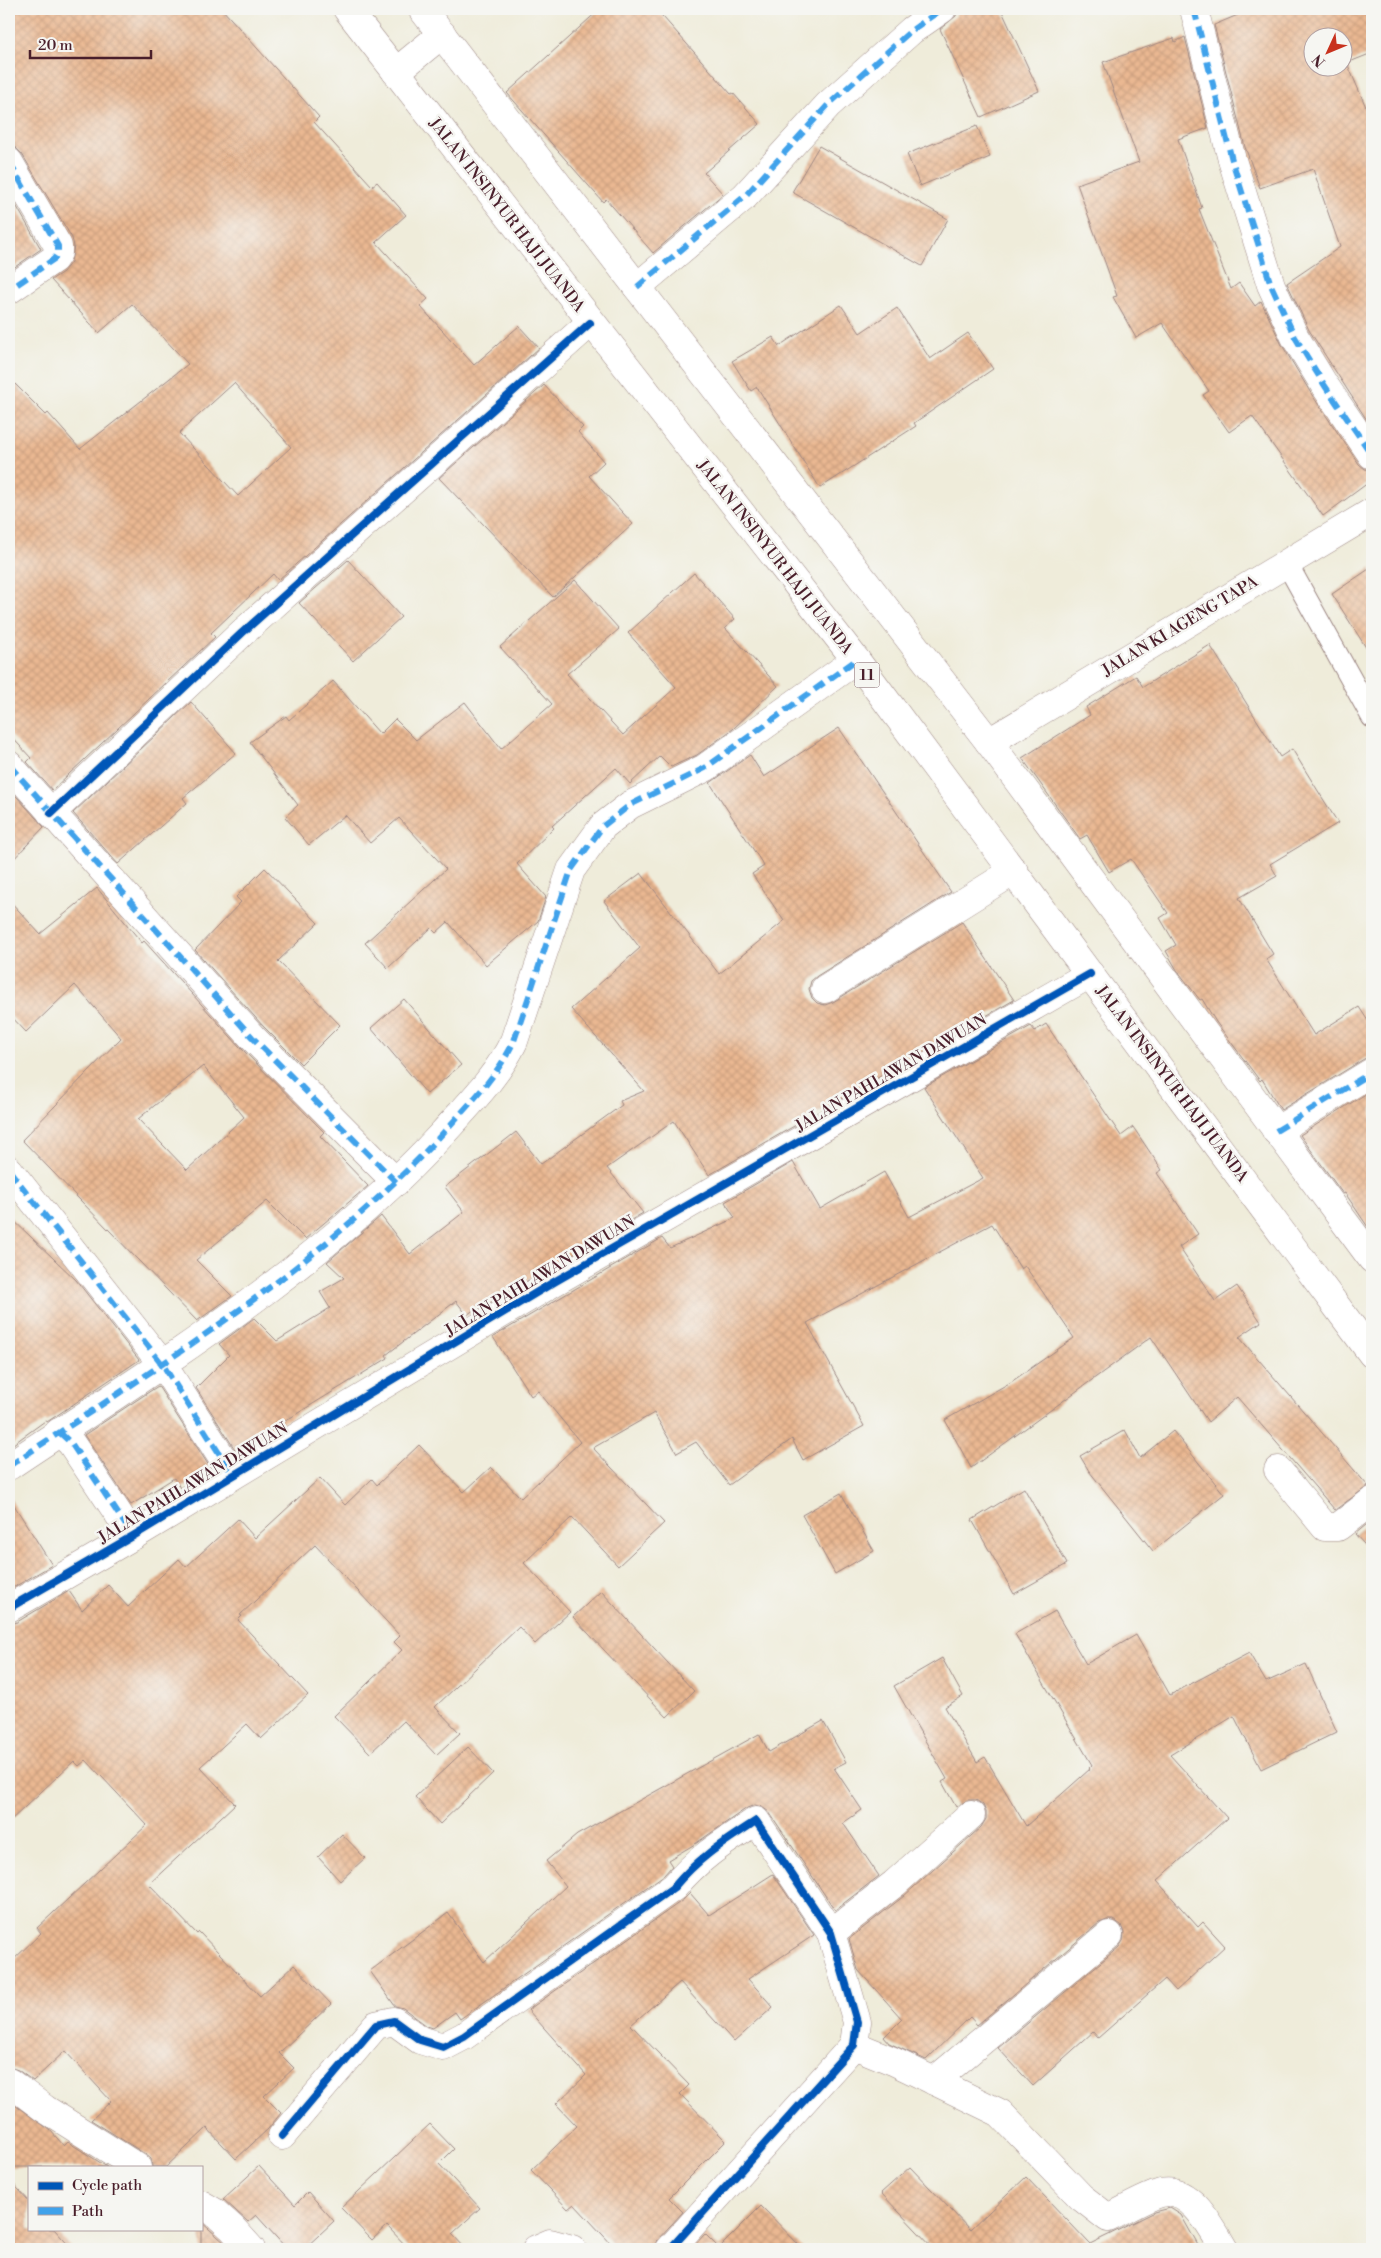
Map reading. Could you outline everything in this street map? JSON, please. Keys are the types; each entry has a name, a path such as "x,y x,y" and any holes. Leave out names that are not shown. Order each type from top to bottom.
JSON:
{"main road":[{"name":"JALAN INSINYUR HAJI JUANDA","path":"347,9 856,660 1372,1354"},
{"path":"422,9 989,742 1372,1259"},
{"path":"637,287 745,196 828,105 912,30 942,9"},
{"path":"1194,9 1232,160 1271,286 1295,337 1372,456"},
{"path":"396,72 442,34"},
{"path":"9,162 58,246 58,253 54,259 9,290"},
{"path":"51,812 242,633 590,322"},
{"name":"JALAN KI AGENG TAPA","path":"989,742 1372,512"},
{"path":"9,1466 67,1441 163,1365 275,1284 396,1182 480,1093 505,1060 514,1041 571,870 603,826 630,805 705,768 856,660"},
{"path":"9,765 252,1037 396,1182"},
{"path":"825,989 1014,872"},
{"name":"JALAN PAHLAWAN DAWUAN","path":"9,1608 133,1536 554,1282 1090,974"},
{"path":"1276,1131 1372,1072"},
{"path":"9,1170 163,1365 233,1475"},
{"path":"67,1441 133,1536"},
{"path":"1278,1470 1325,1527 1338,1527 1372,1502"},
{"path":"831,1933 894,1884 972,1815"},
{"path":"282,2136 376,2025 394,2021 420,2040 443,2047 464,2036 674,1887 692,1866 756,1821 831,1933 857,2022 854,2045 670,2249"},
{"path":"934,2081 1109,1936"},
{"path":"854,2045 893,2061 1000,2113 1081,2197 1108,2218 1162,2193 1182,2196 1204,2214 1224,2249"},
{"path":"9,2082 45,2109 135,2166"},
{"path":"202,2205 213,2211 232,2228 248,2248"},
{"path":"536,2249 550,2243 572,2249"}],"lane":[{"path":"1286,562 1372,718"}],"building":[{"path":"9,9 222,9 319,117 314,122 372,186 377,182 406,215 376,242 428,299 420,306 474,365 519,326 539,348 278,580 273,574 211,633 215,637 52,790 27,762 31,758 9,734 9,378 46,415 48,413 80,449 188,364 132,304 99,333 51,280 63,272 71,262 74,246 72,238 22,154 16,148 9,146","holes":["234,383 291,447 238,496 179,433"]},
{"path":"600,9 656,9 760,124 704,173 723,194 653,253 606,199 603,202 507,93"},
{"path":"957,9 1001,9 1039,91 981,117 940,29 956,16"},
{"path":"1252,9 1372,9 1372,53 1354,60 1354,28 1304,28 1304,78 1353,78 1372,121 1372,428 1309,330 1287,283 1340,247 1313,169 1260,188 1245,147 1214,25"},
{"path":"1185,37 1208,128 1178,139 1202,208 1199,209 1231,289 1239,283 1255,306 1261,301 1282,345 1312,395 1359,464 1365,469 1372,470 1372,480 1323,516 1252,416 1229,432 1203,395 1209,391 1162,323 1136,338 1113,297 1117,296 1077,184 1139,162 1103,62 1174,38 1175,42"},
{"path":"977,126 990,157 920,186 907,154"},
{"path":"819,146 948,219 922,266 792,192"},
{"path":"9,193 41,249 9,271"},
{"path":"841,305 860,333 897,308 930,359 968,333 993,369 914,423 916,426 820,488 757,387 751,391 732,361 773,337 779,346"},
{"path":"544,385 583,427 578,432 604,462 589,476 633,524 553,597 439,478"},
{"path":"348,560 401,617 353,661 299,603"},
{"path":"1372,567 1372,657 1332,594"},
{"path":"694,573 735,619 725,628 778,686 733,729 697,755 671,767 660,756 630,784 616,768 552,826 554,828 517,864 546,897 538,921 486,965 448,922 436,933 431,928 388,968 365,943 446,869 399,818 370,843 345,815 309,845 285,817 298,805 250,742 286,716 289,720 333,681 380,734 395,719 416,740 465,702 501,749 552,704 500,647 575,580 619,629 567,674 623,735 676,687 628,633"},
{"path":"1210,645 1280,757 1292,749 1338,823 1270,864 1277,876 1239,898 1273,954 1266,959 1314,1035 1359,1007 1372,1027 1372,1056 1364,1059 1281,1110 1262,1079 1260,1081 1216,1022 1202,999 1200,1000 1177,970 1166,951 1176,945 1160,918 1168,913 1131,859 1109,872 1087,835 1080,839 1022,758 1090,715 1086,707 1136,676 1143,687"},
{"path":"191,702 236,753 183,798 187,803 118,864 73,813"},
{"path":"839,728 951,892 817,976 811,981 809,989 812,998 817,1003 825,1005 833,1002 962,922 1014,1000 907,1061 906,1059 876,1079 709,1175 674,1121 607,1168 643,1213 476,1311 475,1309 467,1315 456,1301 386,1355 388,1358 236,1451 196,1388 229,1355 219,1344 254,1318 277,1341 330,1308 320,1292 344,1278 327,1262 381,1216 410,1254 464,1212 445,1187 516,1132 541,1164 622,1105 620,1101 644,1091 571,1009 640,948 604,901 641,873 719,974 784,921 752,874 764,866 710,783 750,755 764,777"},
{"path":"9,788 44,827 9,864"},
{"path":"265,868 318,923 278,961 340,1025 301,1064 263,1026 195,950 241,902 236,897"},
{"path":"97,888 142,943 144,941 240,1047 324,1132 320,1136 368,1186 305,1239 267,1201 196,1260 232,1296 197,1321 22,1140 121,1038 75,985 26,1032 9,1014 9,900 40,934","holes":["203,1066 244,1117 187,1170 138,1119"]},
{"path":"404,999 461,1065 427,1094 371,1028"},
{"path":"1046,1024 1121,1136 1133,1127 1162,1170 1157,1173 1198,1234 1179,1247 1215,1301 1237,1286 1261,1322 1239,1337 1368,1486 1335,1510 1237,1397 1208,1422 1151,1337 971,1468 945,1420 1011,1382 1074,1338 1025,1266 1021,1269 992,1224 807,1323 864,1426 803,1460 792,1439 729,1485 696,1442 677,1453 654,1413 593,1448 664,1523 618,1566 572,1517 524,1563 570,1612 535,1644 519,1627 435,1707 460,1733 436,1755 404,1721 370,1753 334,1716 402,1650 394,1642 400,1636 315,1545 240,1615 242,1616 238,1620 308,1695 261,1739 247,1724 200,1767 235,1804 149,1884 197,1934 199,1932 260,1996 294,1965 331,2004 279,2053 294,2068 264,2096 281,2113 268,2129 236,2159 207,2128 167,2166 152,2166 151,2159 145,2154 91,2120 111,2101 65,2051 33,2081 18,2070 9,2067 9,1964 41,1933 37,1928 147,1825 86,1760 79,1766 74,1761 9,1822 9,1624 17,1622 69,1591 82,1610 108,1585 128,1607 179,1559 186,1567 238,1519 255,1538 320,1478 345,1505 372,1479 377,1485 419,1445 464,1492 491,1467 521,1498 580,1442 538,1391 531,1396 493,1337 662,1238 670,1248 735,1218 725,1202 793,1162 820,1209 884,1172 909,1217 983,1178 924,1087 1031,1026 1035,1031"},
{"path":"1372,1090 1372,1233 1345,1193 1343,1194 1300,1135"},
{"path":"9,1216 76,1280 139,1360 47,1422 45,1421 9,1447"},
{"path":"158,1386 211,1469 180,1488 174,1478 131,1505 84,1435"},
{"path":"1125,1430 1140,1458 1173,1431 1224,1494 1153,1551 1089,1471 1080,1456"},
{"path":"1024,1488 1067,1564 1014,1594 972,1520"},
{"path":"841,1493 874,1551 835,1574 802,1515"},
{"path":"9,1497 52,1565 9,1590"},
{"path":"1372,1520 1372,1553 1355,1534"},
{"path":"601,1591 694,1691 667,1717 573,1617"},
{"path":"1055,1611 1086,1664 1136,1635 1170,1695 1249,1653 1266,1682 1306,1664 1337,1732 1261,1769 1234,1716 1170,1755 1227,1818 1157,1881 1198,1927 1203,1922 1225,1946 1176,1991 1165,1979 1098,2038 1093,2032 1033,2086 998,2048 1119,1947 1123,1941 1124,1933 1121,1925 1114,1920 1099,1923 977,2025 970,2017 926,2060 889,2043 884,2037 902,2019 858,1970 849,1939 904,1896 981,1827 986,1819 983,1805 976,1800 967,1800 956,1807 942,1782 947,1779 894,1686 942,1658 963,1696 945,1707 977,1762 985,1757 1026,1826 1090,1769 1092,1765 1015,1634"},
{"path":"823,1721 846,1762 834,1768 862,1810 843,1823 879,1876 835,1910 769,1812 755,1805 747,1808 668,1860 672,1866 664,1875 460,2019 455,2012 433,2028 427,2026 403,2008 395,2006 370,1971 448,1913 484,1962 566,1886 546,1861 577,1835 759,1734 769,1752"},
{"path":"468,1747 493,1773 440,1824 415,1797"},
{"path":"342,1834 365,1858 340,1881 318,1857"},
{"path":"773,1874 814,1935 748,1979 773,2007 734,2042 680,1982 631,2025 689,2085 680,2094 726,2141 669,2198 683,2212 658,2239 655,2249 616,2249 574,2204 568,2209 531,2170 577,2126 556,2104 586,2075 528,2010 683,1900 690,1893 709,1915"},
{"path":"9,2101 50,2130 64,2146 68,2142 105,2166 28,2166 9,2167"},
{"path":"430,2124 454,2149 439,2164 480,2208 452,2234 466,2249 409,2249 387,2226 372,2240 341,2208"},
{"path":"259,2166 295,2205 308,2192 334,2221 304,2249 287,2249 256,2215 248,2222 223,2199"},
{"path":"910,2167 970,2230 1026,2177 1090,2244 1155,2212 1170,2208 1181,2215 1200,2249 934,2249 881,2193"},
{"path":"9,2179 28,2200 28,2230 55,2230 72,2249 18,2249 9,2239"},
{"path":"761,2206 803,2249 691,2249 705,2234 719,2248"},
{"path":"202,2223 225,2243 219,2249 201,2249"}],"marked path":[{"path":"637,287 745,196 828,105 912,30 942,9"},
{"path":"1194,9 1232,160 1271,285 1295,337 1325,386 1372,455"},
{"path":"9,162 58,246 58,253 54,259 9,290"},
{"path":"9,1466 180,1352 236,1312 344,1228 395,1182 472,1101 491,1078 507,1054 514,1041 571,870 603,826 630,805 705,768 856,660"},
{"path":"9,765 252,1037 396,1182"},
{"path":"1276,1131 1372,1072"},
{"path":"9,1170 163,1365 233,1475"},
{"path":"59,1432 71,1443 133,1536"}],"cycle path":[{"path":"51,813 242,633 590,323"},
{"path":"9,1608 133,1536 554,1282 1090,974"},
{"path":"282,2136 376,2025 394,2021 420,2040 443,2047 464,2036 674,1887 702,1858 756,1821 831,1933 857,2022 854,2045 670,2249"}]}
